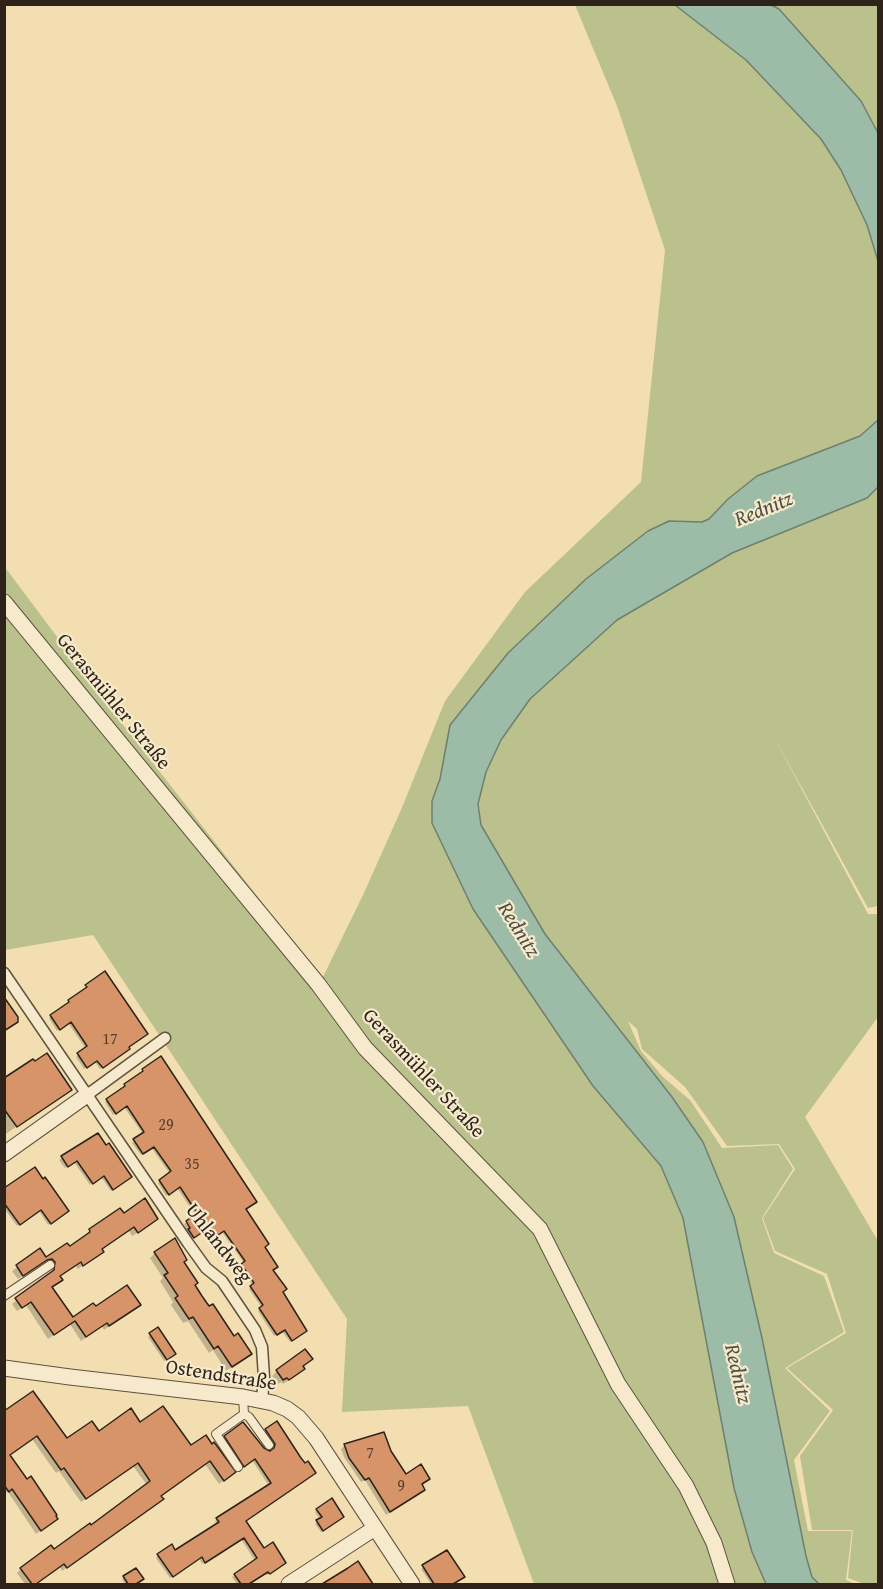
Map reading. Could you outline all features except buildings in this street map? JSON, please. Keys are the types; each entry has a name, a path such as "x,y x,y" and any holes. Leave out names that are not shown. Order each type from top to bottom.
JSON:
{"street":[{"name":"Gerasmühler Straße","path":"4,602 318,984 365,1048 540,1229 618,1384 686,1486 714,1543 727,1584"},
{"name":"Uhlandweg","path":"4,973 206,1268 222,1281 255,1330 262,1347 264,1377 262,1400"},
{"path":"4,1154 165,1038"},
{"name":"Ostendstraße","path":"4,1368 243,1397 262,1400 287,1409 309,1428 412,1584"},
{"path":"288,1584 375,1528"}],"lane":[{"path":"4,1296 50,1265"},
{"path":"243,1397 244,1414"},
{"path":"244,1414 249,1417 269,1445"},
{"path":"238,1467 216,1434 244,1414"}],"green space":[{"path":"575,5 675,5 746,60 821,139 841,170 867,225 878,261 878,420 860,436 757,476 728,499 709,519 702,522 669,521 648,531 586,579 508,653 450,725 440,779 432,802 473,909 593,1086 661,1166 683,1219 734,1488 752,1552 766,1584 534,1584 468,1406 342,1412 347,1319 93,935 5,950 4,566 120,721 322,979 401,810 445,701 525,592 641,482 665,250 617,106"},
{"path":"771,5 878,5 878,133 861,101 779,9"},
{"path":"878,487 878,906 868,908 774,737 868,914 878,914 878,1017 805,1117 878,1241 878,1583 864,1584 848,1578 853,1530 812,1530 800,1456 833,1410 787,1368 846,1333 827,1274 775,1251 763,1218 795,1169 779,1144 727,1146 685,1087 642,1049 637,1029 628,1021 641,1051 663,1077 690,1100 722,1148 778,1145 793,1169 762,1218 774,1253 824,1276 844,1332 785,1368 830,1411 794,1460 808,1531 852,1531 846,1580 855,1584 819,1584 812,1577 806,1556 762,1338 734,1217 703,1142 672,1097 545,934 481,825 478,804 486,772 501,740 530,699 617,620 732,553 867,498"}],"water":[{"path":"675,5 771,5 779,9 861,101 878,133 878,261 867,225 841,170 821,139 746,60"},
{"name":"Rednitz","path":"878,420 878,487 867,498 732,553 617,620 530,699 501,740 486,772 478,804 481,825 545,934 672,1097 703,1142 734,1217 762,1338 806,1556 812,1577 819,1584 766,1584 752,1552 734,1488 683,1218 661,1166 593,1086 473,909 432,823 432,801 440,779 450,725 508,653 586,579 648,531 669,521 702,522 709,519 728,499 757,476 860,436"}]}
